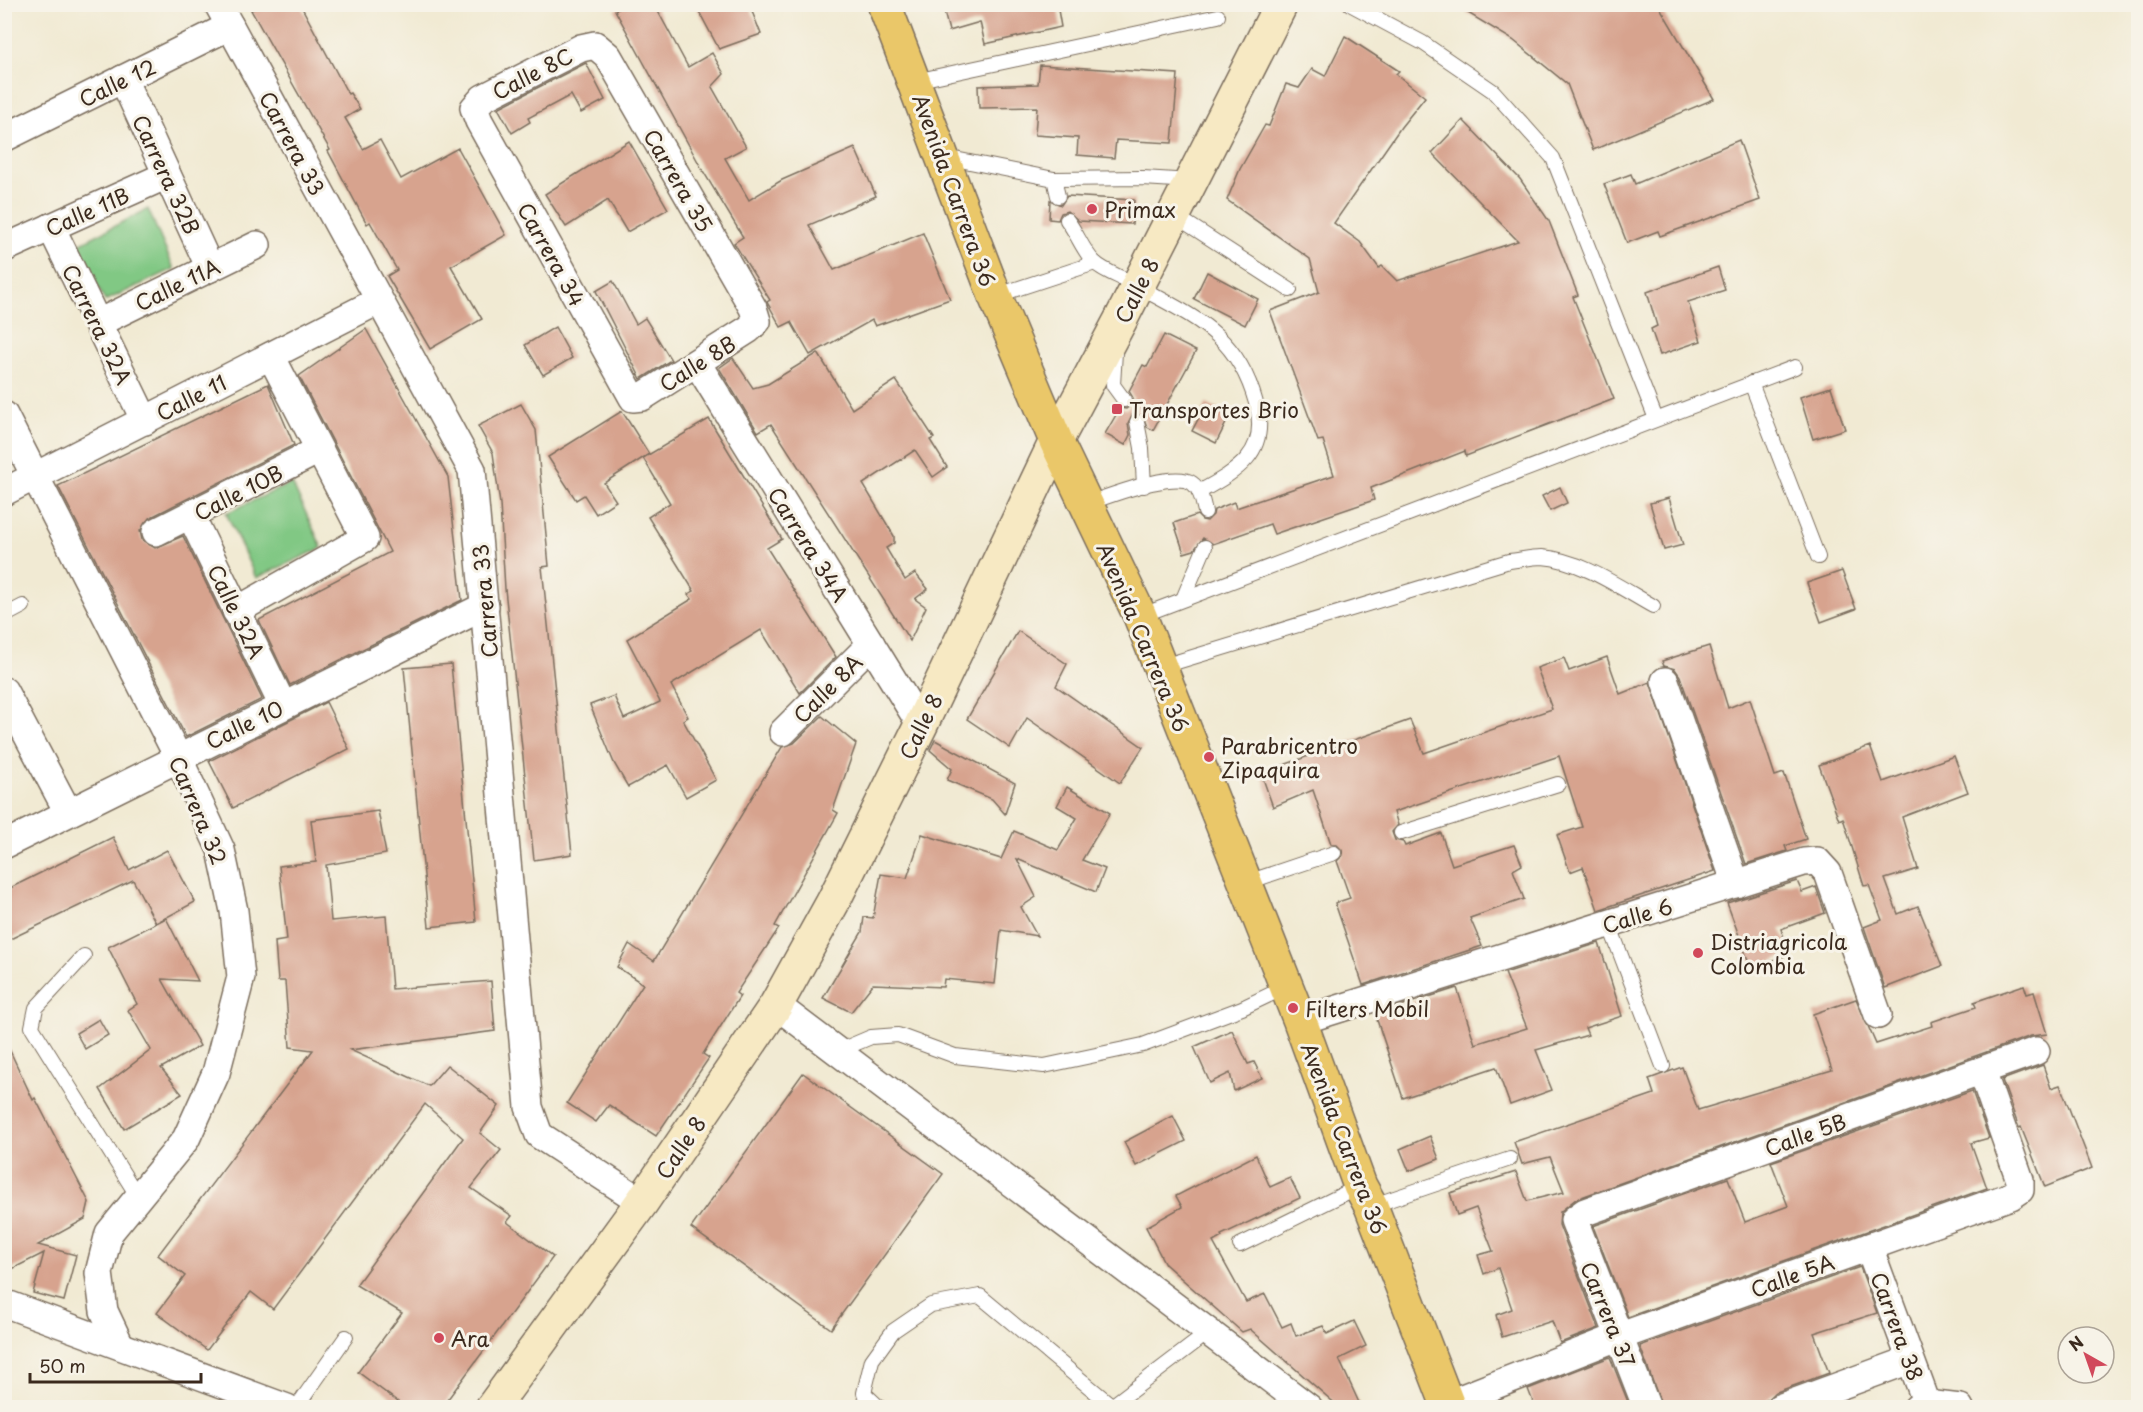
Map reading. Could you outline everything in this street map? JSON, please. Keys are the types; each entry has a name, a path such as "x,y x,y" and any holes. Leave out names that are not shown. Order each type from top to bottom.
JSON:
{"main road":[{"name":"Avenida Carrera 36","path":"884,4 995,296 1056,441 1140,616 1300,1021 1445,1406"},
{"name":"Calle 8","path":"492,1407 642,1202 776,1005 833,902 921,725 1056,441 1138,287 1281,4"}],"street":[{"name":"Calle 12","path":"4,138 123,80 224,15"},
{"name":"Carrera 33","path":"224,15 378,302 472,470 529,1107 539,1135 642,1202"},
{"name":"Calle 8C","path":"474,108 483,98 581,48 594,45"},
{"name":"Carrera 35","path":"594,45 608,56 753,308 757,321"},
{"name":"Carrera 32B","path":"123,80 210,268"},
{"name":"Carrera 34","path":"474,108 479,121 633,398"},
{"name":"Calle 11B","path":"7,247 167,175"},
{"name":"Carrera 32A","path":"51,227 145,421"},
{"name":"Calle 11A","path":"98,323 257,246"},
{"name":"Calle 11","path":"4,492 378,302"},
{"name":"Calle 8B","path":"633,398 642,397 697,363 749,329 757,321"},
{"path":"236,611 365,538 271,356"},
{"name":"Carrera 34A","path":"697,363 921,725"},
{"name":"Carrera 32","path":"4,415 178,757 221,850 234,911 241,978 216,1073 186,1139 110,1233 99,1273 104,1311 120,1345"},
{"name":"Calle 10B","path":"156,532 319,450"},
{"name":"Calle 32A","path":"191,516 283,706"},
{"name":"Calle 10","path":"4,845 485,606"},
{"name":"Calle 8A","path":"783,732 871,644"},
{"path":"1665,681 1736,884"},
{"path":"4,691 13,729 68,812"},
{"name":"Calle 6","path":"1300,1021 1804,862 1816,861 1828,873 1878,1015"},
{"path":"776,1005 1309,1407"},
{"name":"Calle 5B","path":"1574,1220 1596,1208 2036,1051"},
{"name":"Calle 5A","path":"1445,1406 1618,1337 2011,1196 2020,1190 2020,1180 1982,1071"},
{"name":"Carrera 37","path":"1574,1220 1647,1407"},
{"name":"Carrera 38","path":"1869,1247 1910,1360 1922,1406"},
{"path":"4,1303 287,1407"},
{"path":"1779,1407 1910,1360"},
{"path":"1922,1406 1960,1407"}],"lane":[{"path":"1350,4 1423,43 1493,91 1553,158 1656,419"},
{"path":"915,81 1218,16"},
{"path":"943,157 1054,179 1143,177 1192,181"},
{"path":"1054,179 1058,195"},
{"path":"1174,215 1290,290"},
{"path":"1067,220 1095,263 1210,327 1233,351 1252,387 1260,416 1259,440 1250,456 1231,474 1199,492"},
{"path":"995,296 1095,263"},
{"path":"1120,321 1113,365 1113,385 1124,400"},
{"path":"1140,616 1795,367"},
{"path":"1751,383 1818,557"},
{"path":"1137,422 1142,448 1144,486"},
{"path":"1085,504 1174,478 1192,483 1199,492 1205,512"},
{"path":"1183,599 1205,547"},
{"path":"1160,667 1509,561 1541,557 1569,563 1605,579 1653,606"},
{"path":"4,616 22,606"},
{"path":"1401,833 1558,784"},
{"path":"1245,883 1334,853"},
{"path":"1609,924 1663,1066"},
{"path":"84,956 36,1008 32,1027 138,1197"},
{"path":"838,1051 871,1037 898,1035 955,1056 1044,1066 1143,1046 1242,1008 1286,987"},
{"path":"1240,1245 1365,1196 1510,1159"},
{"path":"880,1407 864,1393 872,1360 893,1331 931,1305 980,1296 1110,1406 1209,1332"},
{"path":"296,1407 346,1336"}],"green space":[{"path":"148,209 174,269 105,301 77,245"},
{"path":"292,483 322,548 256,578 226,513"}],"building":[{"path":"262,4 300,4 348,94 350,93 360,109 345,118 363,149 380,140 401,179 458,148 506,235 451,266 482,319 430,349 387,276 397,270 370,222 367,224 328,151 330,150 251,10"},
{"path":"626,4 654,4 688,67 712,53 724,74 712,87 746,147 725,158 749,200 782,180 855,148 876,196 809,225 834,270 923,233 950,299 875,326 872,320 810,355 791,322 781,327 767,302 770,300 734,243 743,237 703,171 615,10"},
{"path":"695,4 749,4 761,34 719,49"},
{"path":"942,4 1057,4 1061,27 985,44 980,22 949,31"},
{"path":"1453,4 1658,4 1714,99 1593,150 1567,84 1513,40"},
{"path":"1345,36 1399,71 1396,74 1425,97 1401,127 1334,223 1360,242 1379,268 1382,266 1397,281 1518,241 1432,153 1463,120 1520,179 1549,221 1578,295 1573,297 1614,399 1466,456 1465,451 1371,488 1374,500 1274,534 1270,524 1213,544 1203,538 1194,550 1184,553 1174,523 1197,515 1207,521 1213,515 1214,510 1234,502 1236,508 1334,475 1323,440 1318,441 1270,311 1319,292 1310,259 1227,200 1240,169 1265,125 1269,126 1286,84 1299,88 1312,69 1325,76"},
{"path":"586,63 605,100 581,113 571,95 528,118 530,122 512,133 498,108"},
{"path":"1040,65 1178,74 1172,143 1116,140 1114,158 1077,155 1078,138 1035,135 1037,107 979,108 978,86 1038,84"},
{"path":"1739,140 1760,200 1660,236 1658,231 1627,243 1604,184 1631,174 1635,184"},
{"path":"629,141 668,209 627,232 608,200 566,227 545,194"},
{"name":"Primax","path":"1067,196 1134,200 1132,224 1079,221 1067,211 1061,213 1058,220 1049,219 1050,200 1061,205"},
{"path":"1718,267 1725,290 1688,302 1701,341 1660,355 1651,329 1657,326 1647,292"},
{"path":"1207,272 1258,299 1245,325 1194,299"},
{"path":"613,281 636,324 645,318 671,360 641,379 596,291"},
{"path":"555,327 572,358 543,375 525,345"},
{"path":"366,329 448,477 462,600 290,685 259,620 390,552 299,376"},
{"path":"1164,335 1196,351 1153,430 1147,427 1143,416 1132,415 1128,423 1130,435 1125,445 1105,434 1120,408 1126,409 1132,404 1133,398 1129,391 1143,365 1147,367"},
{"path":"818,353 852,409 896,380 934,438 930,440 947,467 933,477 915,450 863,484 894,536 894,543 886,548 905,580 915,573 928,589 915,599 926,607 910,641 771,424 758,432 719,368 733,358 753,388 768,384"},
{"path":"268,384 294,445 149,518 140,531 142,540 155,548 183,536 262,699 186,737 58,486"},
{"path":"1831,387 1845,429 1813,439 1800,397"},
{"path":"521,404 536,430 549,566 542,567 572,854 534,860 505,589 500,504 493,453 478,426"},
{"path":"1206,404 1230,415 1216,443 1192,431"},
{"path":"622,411 649,454 604,483 616,501 596,514 584,495 576,500 548,457"},
{"path":"709,419 782,539 767,548 836,657 800,693 761,630 671,685 688,717 683,720 716,780 686,797 668,765 628,787 614,763 590,705 614,696 624,719 660,702 627,639 692,599 688,594 694,591 648,517 670,503 643,458"},
{"path":"1560,487 1567,503 1550,511 1542,496"},
{"path":"1669,498 1683,545 1664,550 1650,503"},
{"path":"1842,571 1856,609 1821,622 1807,583"},
{"path":"1018,631 1067,664 1056,686 1143,747 1120,783 1027,718 1010,748 967,719"},
{"path":"1709,646 1728,708 1750,699 1775,776 1784,773 1806,839 1785,846 1787,851 1746,864 1680,676 1675,669 1664,666 1662,661"},
{"path":"1607,657 1620,694 1650,682 1715,871 1598,910 1583,867 1570,872 1557,835 1582,827 1559,756 1394,812 1398,825 1392,832 1395,840 1403,842 1405,846 1441,833 1452,865 1514,845 1522,865 1513,870 1524,899 1470,918 1482,946 1363,985 1335,903 1350,898 1337,861 1343,855 1342,850 1336,844 1331,844 1313,790 1273,807 1261,773 1410,720 1424,753 1552,709 1537,668 1564,658 1569,671"},
{"path":"451,664 476,922 429,927 404,668"},
{"path":"326,702 349,749 233,808 209,761"},
{"path":"822,716 856,744 833,810 838,813 775,926 779,928 736,993 740,996 703,1054 709,1058 656,1136 609,1105 596,1122 567,1103 643,984 617,967 629,944 654,961 782,747 794,743"},
{"path":"935,740 1015,783 1005,814 992,799 947,780 952,769 930,750"},
{"path":"1870,746 1883,782 1954,756 1968,792 1902,817 1918,869 1885,879 1898,914 1918,906 1942,966 1885,988 1864,927 1882,920 1869,885 1864,886 1843,818 1839,820 1819,765"},
{"path":"1067,787 1110,813 1082,860 1105,869 1096,892 1017,859 1036,897 1021,907 1037,936 1001,930 995,984 944,979 943,987 873,984 851,1012 823,998 862,932 864,917 873,918 881,874 907,878 922,834 1001,859 1014,831 1058,850 1077,818 1057,806"},
{"path":"378,811 386,854 326,865 331,921 386,916 392,989 491,981 495,1031 350,1050 429,1086 447,1065 499,1106 480,1133 501,1150 471,1188 512,1216 507,1222 553,1257 442,1407 405,1407 358,1372 402,1313 356,1285 463,1138 425,1104 273,1309 251,1292 207,1350 157,1313 185,1276 158,1255 313,1050 290,1047 285,981 278,981 275,942 287,940 279,866 316,862 311,820"},
{"path":"113,837 129,870 167,850 195,902 156,923 133,880 4,942 4,891"},
{"path":"1797,881 1802,892 1816,887 1825,913 1781,929 1790,954 1751,968 1727,903"},
{"path":"166,918 198,981 162,979 200,1046 161,1068 182,1094 124,1129 100,1089 151,1050 128,1010 137,1004 108,947"},
{"path":"1599,943 1622,1016 1585,1028 1588,1035 1536,1050 1552,1090 1510,1105 1496,1067 1403,1098 1375,1014 1457,988 1475,1044 1527,1028 1505,973"},
{"path":"2024,985 2027,994 2034,992 2047,1034 2031,1036 1576,1199 1560,1212 1559,1225 1599,1328 1560,1343 1552,1321 1502,1337 1496,1315 1512,1309 1498,1268 1484,1274 1478,1255 1493,1251 1476,1208 1457,1215 1450,1193 1516,1172 1527,1201 1564,1192 1550,1157 1522,1164 1514,1142 1654,1094 1649,1079 1682,1067 1698,1110 1832,1070 1813,1014 1856,999 1876,1044 1932,1026 1931,1022 1976,1007 1974,1002"},
{"path":"99,1019 108,1035 85,1049 76,1033"},
{"path":"1232,1030 1248,1064 1254,1062 1262,1078 1234,1091 1230,1073 1210,1083 1194,1047"},
{"path":"4,1038 33,1100 35,1098 89,1202 85,1219 38,1245 76,1255 64,1301 33,1293 44,1253 4,1273"},
{"path":"2043,1065 2051,1088 2060,1085 2092,1168 2045,1187 2021,1127 2019,1128 2002,1080"},
{"path":"803,1073 943,1174 831,1329 691,1228"},
{"path":"1972,1091 1989,1138 1971,1143 1987,1188 1628,1317 1593,1226 1728,1178 1745,1222 1788,1206 1771,1162"},
{"path":"1173,1116 1186,1141 1136,1166 1124,1142"},
{"path":"1430,1136 1439,1159 1409,1171 1400,1149"},
{"path":"1256,1155 1270,1187 1290,1178 1300,1198 1221,1235 1222,1237 1213,1242 1246,1302 1265,1294 1282,1327 1291,1323 1296,1336 1323,1326 1327,1334 1354,1321 1366,1346 1339,1359 1361,1407 1339,1407 1250,1329 1242,1332 1165,1264 1146,1227 1182,1207 1176,1196"},
{"path":"1860,1267 1877,1313 1814,1333 1829,1373 1774,1393 1765,1402 1751,1407 1662,1407 1640,1346"},
{"path":"1610,1357 1630,1407 1535,1407 1528,1389"}],"place":[{"name":"Primax","path":"1092,209"},
{"name":"Transportes Brio","path":"1117,409"},
{"name":"Parabricentro Zipaquira","path":"1209,757"},
{"name":"Distriagricola Colombia","path":"1698,953"},
{"name":"Filters Mobil","path":"1293,1008"},
{"name":"Ara","path":"439,1338"}]}
